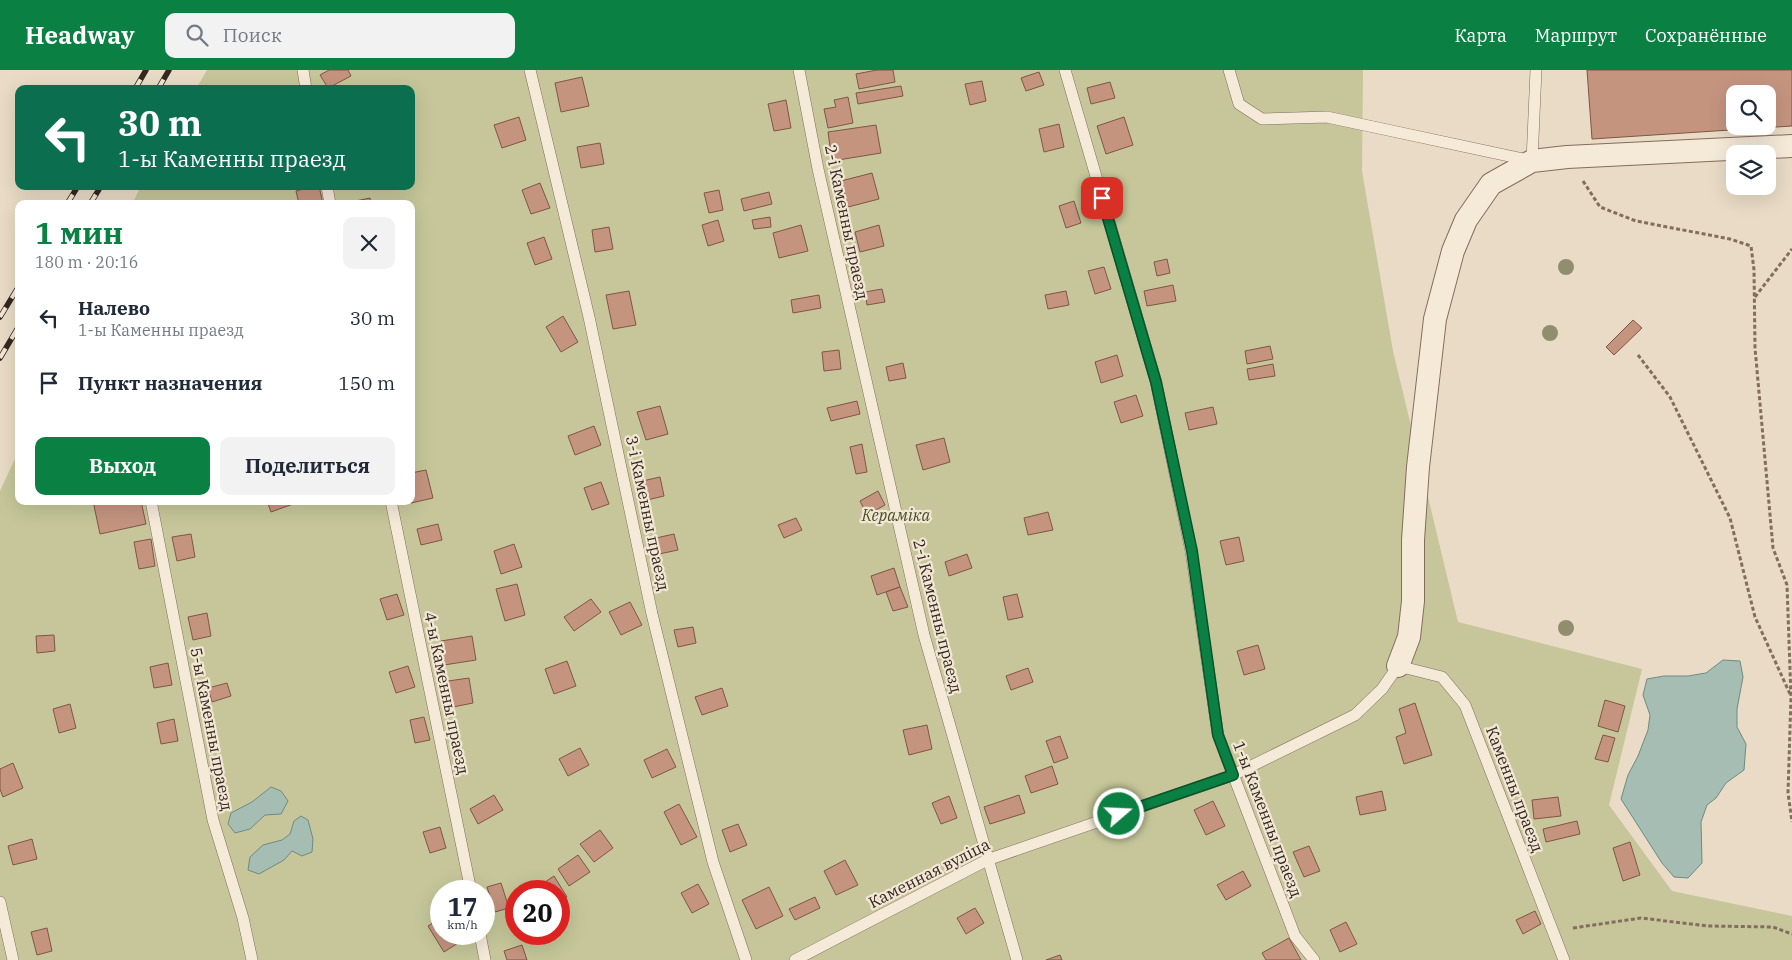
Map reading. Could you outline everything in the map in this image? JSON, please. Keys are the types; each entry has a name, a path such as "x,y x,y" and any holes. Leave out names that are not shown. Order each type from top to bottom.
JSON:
{"street":[{"path":"1398,666 1409,636 1413,601 1413,540 1435,319 1453,251 1466,220 1491,184 1532,161 1567,157 1792,146"}],"lane":[{"path":"302,70 305,85"},
{"name":"3-і Каменны праезд","path":"530,70 589,316 657,633 713,862 746,960"},
{"name":"2-і Каменны праезд","path":"798,70 818,169 924,635 1017,960"},
{"name":"1-ы Каменны праезд","path":"1065,70 1156,382 1192,551 1218,735 1295,936 1314,960"},
{"path":"1230,70 1240,104 1262,119 1327,117 1532,161 1536,70"},
{"name":"5-ы Каменны праезд","path":"152,505 213,820 243,918 252,960"},
{"name":"4-ы Каменны праезд","path":"392,505 469,880"},
{"name":"Каменная вуліца","path":"795,960 988,860 1233,775 1355,715 1382,689 1398,666"},
{"name":"Каменны праезд","path":"1398,666 1442,677 1465,705 1564,960"},
{"path":"0,902 13,960"},
{"path":"482,945 485,960"}],"path":[{"path":"1567,157 1600,207 1636,221 1730,239 1751,246 1754,270 1755,348 1773,548 1787,585 1791,697 1788,793 1792,822"},
{"path":"1754,297 1792,249"},
{"path":"1638,355 1670,397 1696,445 1730,518 1755,617 1791,697"},
{"path":"1552,931 1642,918 1708,926 1773,927 1792,934"}],"green space":[{"name":"Кераміка","path":"207,70 1363,70 1362,171 1393,351 1458,622 1642,669 1609,805 1672,891 1792,916 1792,960 0,960 0,491 15,459 15,505 415,505 415,200 134,200 139,190 415,190 415,85 198,85"}],"shaded area":[{"path":"1723,660 1740,661 1743,677 1737,709 1737,727 1746,744 1744,770 1726,783 1716,798 1707,805 1701,822 1702,863 1688,878 1674,877 1662,863 1621,799 1628,775 1648,730 1650,715 1643,695 1647,679 1706,673"},
{"path":"271,787 281,791 288,801 281,814 265,815 250,829 235,833 228,824 231,813 252,802"},
{"path":"301,816 308,820 313,839 312,852 302,856 292,851 284,860 259,874 248,870 250,857 263,845 282,840 290,834 294,821"}],"building":[{"path":"329,70 348,70 351,76 334,85 326,85 320,75"},
{"path":"877,70 893,70 895,82 859,89 856,74"},
{"path":"1587,70 1792,70 1792,126 1776,127 1776,85 1726,85 1726,130 1592,139"},
{"path":"1039,72 1044,85 1026,91 1021,78"},
{"path":"582,77 589,106 561,112 555,83"},
{"path":"982,81 986,101 970,105 965,84"},
{"path":"1110,82 1115,98 1091,104 1087,88"},
{"path":"901,86 903,96 858,104 856,93"},
{"path":"848,97 853,123 828,128 824,109 836,107 834,100"},
{"path":"786,100 791,128 774,131 768,104"},
{"path":"519,117 526,140 502,148 494,125"},
{"path":"1124,117 1133,145 1106,154 1097,126"},
{"path":"1059,124 1064,147 1044,152 1039,129"},
{"path":"876,125 881,153 832,161 828,132"},
{"path":"600,143 604,164 581,168 577,147"},
{"path":"872,173 879,199 848,207 841,181"},
{"path":"540,183 550,208 531,214 522,190"},
{"path":"320,190 322,200 298,200 296,191"},
{"path":"719,190 723,210 709,213 704,193"},
{"path":"769,192 772,204 744,211 741,199"},
{"path":"1074,201 1081,223 1066,228 1059,206"},
{"path":"770,217 771,227 754,229 752,220"},
{"path":"718,220 724,241 708,246 702,225"},
{"path":"801,225 808,251 779,258 773,233"},
{"path":"879,225 884,246 860,252 855,232"},
{"path":"609,227 613,249 595,252 592,230"},
{"path":"544,237 552,259 535,265 527,243"},
{"path":"1167,259 1170,273 1157,276 1154,262"},
{"path":"1104,267 1111,289 1095,294 1088,271"},
{"path":"1173,285 1176,301 1147,306 1144,291"},
{"path":"882,289 885,302 867,305 865,292"},
{"path":"629,291 636,325 613,329 606,295"},
{"path":"1066,291 1069,305 1048,309 1045,295"},
{"path":"819,295 821,308 793,313 791,300"},
{"path":"563,316 578,342 561,352 546,327"},
{"path":"1633,320 1642,328 1614,355 1606,347"},
{"path":"1270,346 1273,359 1247,364 1245,351"},
{"path":"839,350 841,369 824,371 822,352"},
{"path":"1117,355 1123,376 1101,383 1095,362"},
{"path":"903,363 906,378 889,381 886,367"},
{"path":"1273,364 1275,376 1249,380 1247,369"},
{"path":"1136,395 1143,416 1121,423 1114,402"},
{"path":"857,401 860,414 831,421 827,408"},
{"path":"660,406 668,434 646,440 637,412"},
{"path":"1213,407 1217,424 1189,430 1185,413"},
{"path":"594,426 601,445 575,455 568,436"},
{"path":"944,438 950,462 923,470 916,445"},
{"path":"862,444 867,472 856,474 850,447"},
{"path":"426,470 433,498 415,502 415,472"},
{"path":"660,477 664,496 643,501 638,482"},
{"path":"601,482 609,504 592,510 584,488"},
{"path":"878,491 885,505 867,515 860,501"},
{"path":"94,505 142,505 146,524 100,534"},
{"path":"268,505 290,505 271,512"},
{"path":"1048,512 1053,530 1028,535 1024,518"},
{"path":"796,518 802,530 784,538 778,525"},
{"path":"438,524 442,540 421,545 417,529"},
{"path":"191,534 195,557 177,561 172,537"},
{"path":"674,534 678,550 659,554 656,538"},
{"path":"1239,537 1244,561 1226,565 1220,541"},
{"path":"151,539 155,566 139,569 134,542"},
{"path":"514,544 522,567 501,574 494,551"},
{"path":"967,554 972,568 949,576 945,562"},
{"path":"894,568 900,587 877,595 871,576"},
{"path":"517,584 525,615 505,621 496,589"},
{"path":"900,587 908,607 893,611 886,592"},
{"path":"397,594 404,615 387,620 380,599"},
{"path":"1017,594 1023,617 1008,620 1003,597"},
{"path":"591,599 601,612 574,631 564,617"},
{"path":"630,602 642,625 621,635 609,612"},
{"path":"207,613 211,636 193,640 188,617"},
{"path":"693,627 696,643 678,647 674,630"},
{"path":"54,635 55,651 37,653 36,636"},
{"path":"472,636 476,660 444,665 441,641"},
{"path":"1258,645 1265,669 1244,675 1237,651"},
{"path":"567,661 576,686 554,694 545,669"},
{"path":"168,663 172,685 154,688 150,667"},
{"path":"408,666 415,687 396,693 389,672"},
{"path":"1028,668 1033,682 1011,690 1006,676"},
{"path":"469,678 473,703 453,707 448,681"},
{"path":"227,683 231,696 212,702 208,688"},
{"path":"722,688 728,706 702,715 695,697"},
{"path":"1605,700 1625,706 1618,732 1598,726"},
{"path":"1415,703 1432,755 1404,764 1396,737 1406,733 1399,709"},
{"path":"70,704 76,728 59,733 53,709"},
{"path":"424,717 430,740 415,743 410,720"},
{"path":"174,719 178,741 161,744 157,723"},
{"path":"927,725 932,749 909,755 903,730"},
{"path":"1603,735 1615,738 1608,762 1595,759"},
{"path":"1060,736 1068,758 1054,763 1046,741"},
{"path":"580,748 589,765 568,776 559,759"},
{"path":"667,749 676,767 652,778 644,760"},
{"path":"13,763 23,788 3,797 0,789 0,769"},
{"path":"1052,766 1058,784 1031,793 1025,776"},
{"path":"1382,791 1386,810 1360,815 1356,797"},
{"path":"494,795 503,810 478,824 470,809"},
{"path":"1019,795 1025,813 990,824 984,807"},
{"path":"949,796 957,818 941,824 932,803"},
{"path":"1558,797 1561,816 1534,819 1532,800"},
{"path":"1213,801 1225,826 1206,835 1194,810"},
{"path":"679,804 697,837 681,845 664,812"},
{"path":"1577,821 1580,834 1546,842 1543,829"},
{"path":"738,824 747,845 730,852 722,830"},
{"path":"440,827 446,848 430,853 423,832"},
{"path":"600,830 613,848 594,862 580,844"},
{"path":"32,839 37,859 13,865 8,846"},
{"path":"1630,842 1640,875 1623,881 1613,848"},
{"path":"1309,846 1320,871 1304,877 1293,852"},
{"path":"578,855 590,872 570,885 570,880 565,880 558,869"},
{"path":"845,860 858,885 836,895 824,871"},
{"path":"1243,871 1251,886 1226,900 1217,885"},
{"path":"554,876 556,880 548,880"},
{"path":"501,883 505,896 505,909 495,912 495,885"},
{"path":"698,884 709,904 692,913 681,893"},
{"path":"769,887 783,916 756,929 742,900"},
{"path":"815,897 820,908 795,920 789,909"},
{"path":"975,908 984,923 966,934 957,918"},
{"path":"1535,911 1541,924 1523,934 1516,920"},
{"path":"1346,922 1357,944 1340,952 1330,930"},
{"path":"47,928 52,951 37,955 31,932"},
{"path":"1289,938 1301,960 1266,960 1262,953"},
{"path":"440,945 455,945 444,952"},
{"path":"522,945 527,960 507,960 504,951"},
{"path":"1060,955 1062,960 1046,960"}],"railway":[{"path":"137,85 146,70"},
{"path":"160,85 169,70"},
{"path":"69,200 76,190"},
{"path":"92,200 99,190"},
{"path":"0,317 15,293"},
{"path":"0,358 15,333"}],"route":[{"path":"1102,198 1156,382 1192,551 1218,735 1233,775 1119,814"}]}
